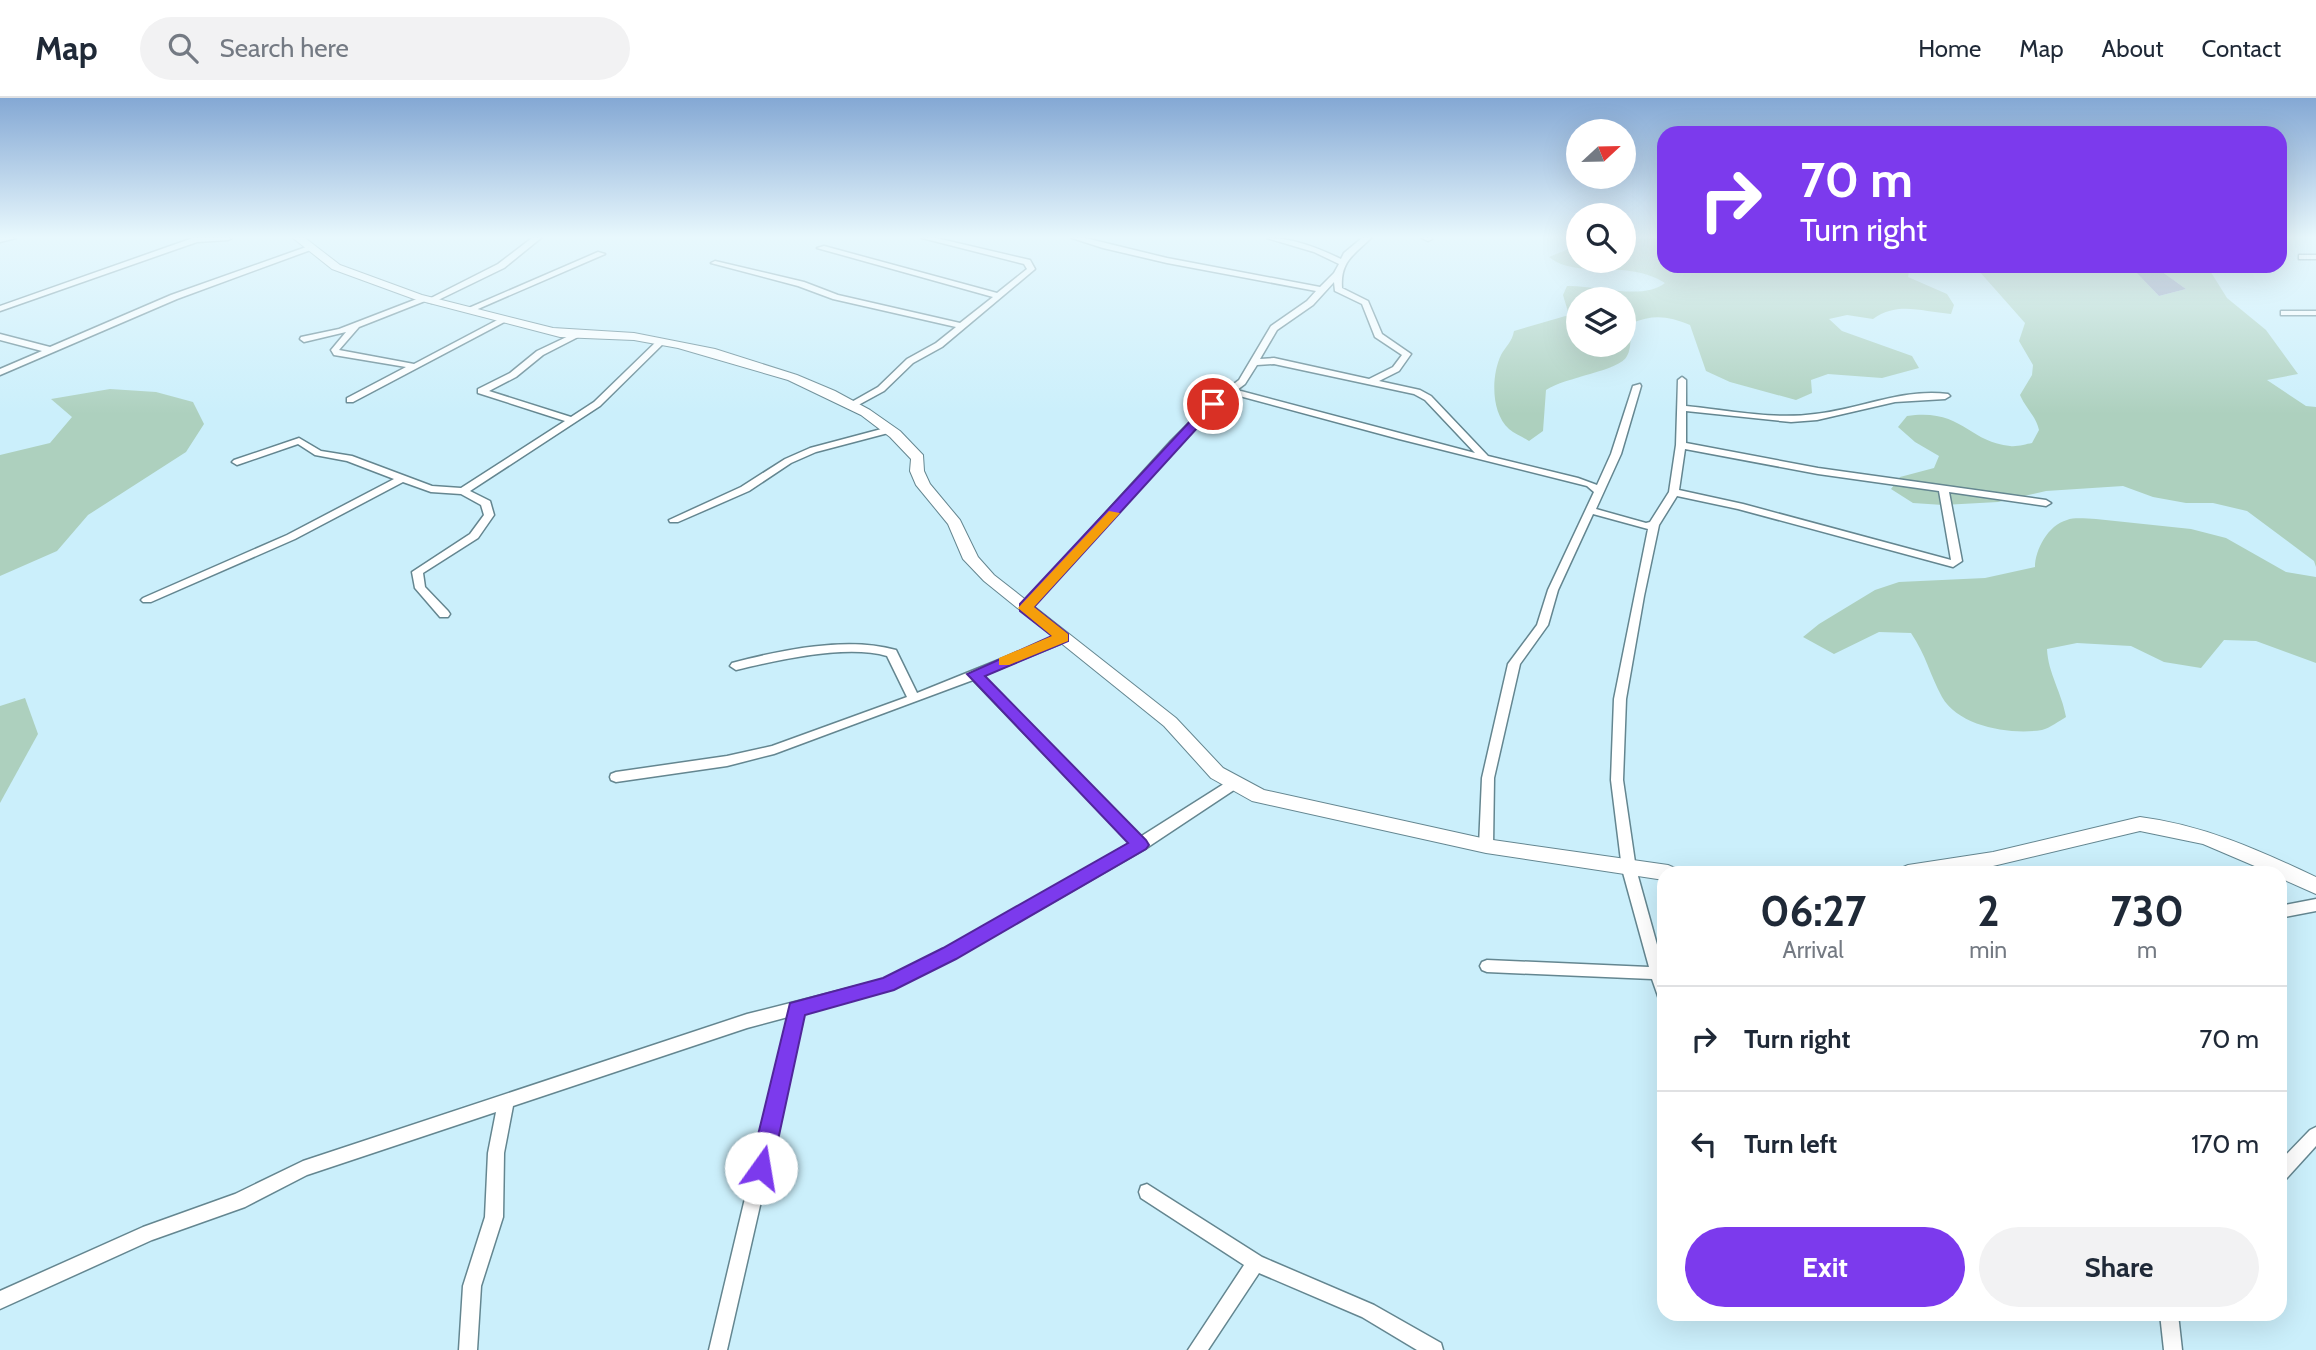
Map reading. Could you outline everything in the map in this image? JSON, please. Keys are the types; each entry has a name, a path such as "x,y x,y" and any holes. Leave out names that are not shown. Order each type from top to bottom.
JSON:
{"main road":[{"path":"415,296 562,334 620,335 662,341 768,368 851,406 889,430 918,458 917,475 955,523 971,559 1025,608 1170,722 1206,763 1259,796 1293,806 1486,846 1657,872"},
{"path":"1959,866 2140,824 2164,826 2196,835 2269,866"},
{"path":"2287,874 2316,886"}],"street":[{"path":"0,309 36,296"},
{"path":"0,372 176,296"},
{"path":"304,339 357,324 435,296"},
{"path":"468,310 500,296"},
{"path":"838,296 962,326"},
{"path":"851,406 881,389 910,361 939,345 998,296"},
{"path":"1025,608 1174,443 1213,404 1231,391 1255,362 1274,328 1316,296"},
{"path":"1353,296 1365,303 1378,335 1407,354 1395,369 1372,381"},
{"path":"2284,313 2316,313"},
{"path":"350,400 506,319"},
{"path":"357,324 335,350 337,352 413,366"},
{"path":"573,420 481,391 513,375 540,353 578,335"},
{"path":"3,339 50,350"},
{"path":"463,491 605,398 631,368 662,341"},
{"path":"1255,362 1274,360 1422,394 1485,458"},
{"path":"1487,966 1657,973 1629,869 1617,780 1620,699 1654,525 1674,492 1681,445 1682,380"},
{"path":"1486,846 1488,778 1514,664 1542,625 1553,590 1600,492 1637,386"},
{"path":"1231,391 1360,428 1401,435 1436,448 1590,484 1600,492"},
{"path":"1681,408 1791,419 1817,417 1895,399 1945,396"},
{"path":"674,520 745,489 788,461 813,450 889,430"},
{"path":"236,462 299,441 318,453 349,458 431,489 463,491 486,503 489,515 484,525 466,541 421,568 416,576 420,589 444,614"},
{"path":"1681,445 1818,471 2046,503"},
{"path":"147,600 291,537 403,478"},
{"path":"1674,492 1739,506 1953,564 1957,561 1943,488"},
{"path":"1592,511 1646,526 1654,525"},
{"path":"616,777 750,757 914,698 1063,638"},
{"path":"736,666 780,656 875,647 892,653 914,698"},
{"path":"974,674 1140,845"},
{"path":"0,1300 149,1233 239,1201 303,1169 747,1021 888,985 950,954 1140,845 1235,783"},
{"path":"2287,911 2316,905"},
{"path":"718,1350 797,1009"},
{"path":"468,1350 472,1286 494,1217 496,1153 506,1102"},
{"path":"2287,1166 2316,1135"},
{"path":"1147,1192 1256,1263 1368,1311 1434,1350"},
{"path":"1197,1350 1256,1263"},
{"path":"2170,1321 2173,1350"}],"green space":[{"path":"1636,296 1949,296 1954,305 1951,314 1901,309 1873,319 1847,315 1829,319 1842,331 1912,356 1919,368 1882,378 1828,374 1811,380 1812,393 1796,400 1730,382 1706,371 1690,325 1661,317 1636,322"},
{"path":"2001,296 2226,296 2266,330 2298,374 2267,380 2306,406 2316,407 2316,567 2314,561 2247,511 2213,503 2186,503 2153,497 2123,486 2046,491 1998,502 1943,505 1913,503 1891,489 1900,477 1934,468 1939,456 1915,442 1898,427 1907,416 1940,417 1996,443 2018,446 2032,443 2039,430 2020,395 2032,375 2033,365 2019,341 2025,323"},
{"path":"1566,316 1566,357 1626,357 1614,366 1546,390 1543,431 1529,441 1509,429 1503,422 1494,394 1498,364 1514,331"},
{"path":"110,389 156,392 193,402 204,424 186,452 88,515 57,551 0,576 0,455 50,443 72,417 51,399"},
{"path":"2070,519 2096,519 2191,529 2226,538 2286,572 2316,577 2316,663 2256,641 2224,640 2201,668 2164,662 2131,646 2077,643 2047,649 2066,717 2042,730 2016,731 1973,722 1950,707 1942,697 1911,633 1879,632 1834,654 1803,637 1819,624 1875,590 1899,582 1985,578 2035,567 2040,546 2054,527"},
{"path":"25,698 38,734 0,803 0,706"}],"slow traffic":[{"path":"1004,662 1063,638 1025,608 1113,513"}],"route":[{"path":"761,1168 797,1009 888,985 950,954 1140,845 974,674 1063,638 1025,608 1127,499 1174,443 1184,437 1213,404"}]}
